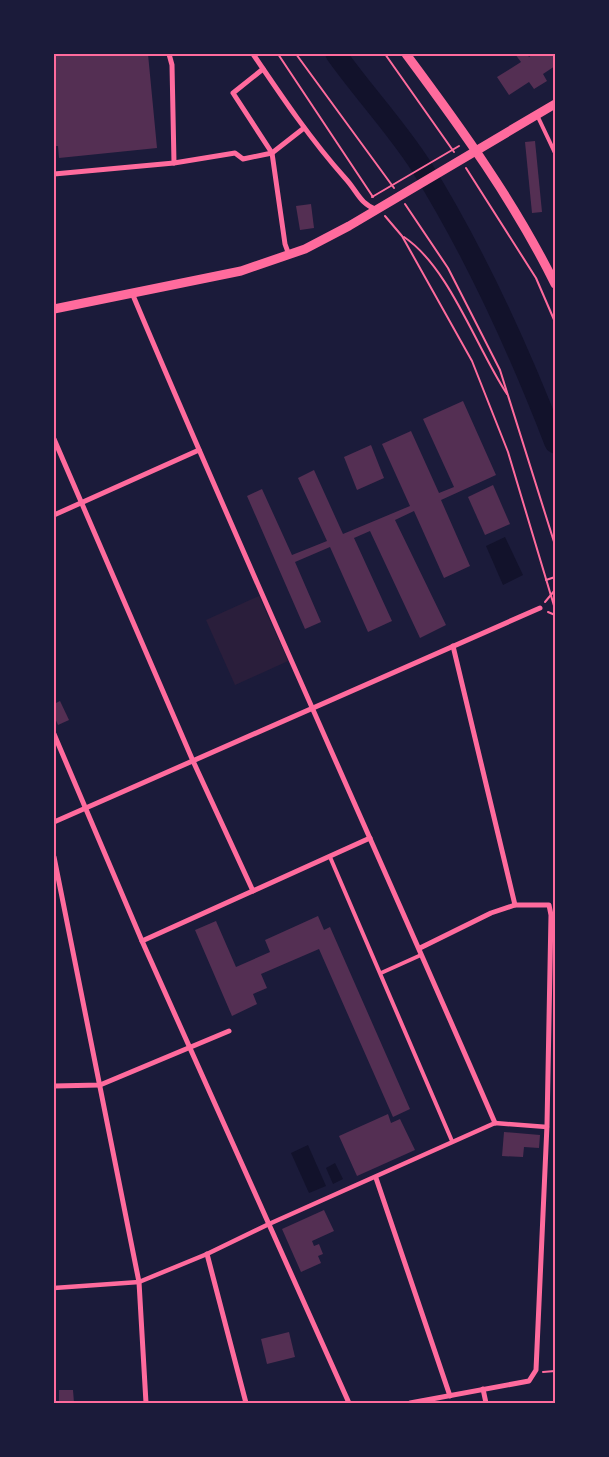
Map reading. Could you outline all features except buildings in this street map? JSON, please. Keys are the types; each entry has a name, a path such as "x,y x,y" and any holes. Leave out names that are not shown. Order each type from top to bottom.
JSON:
{"street":[{"path":"169,54 172,65 174,163"},
{"path":"253,54 304,128 365,205 377,210"},
{"path":"406,54 477,150 528,230 555,284"},
{"path":"263,69 233,93 272,153 285,244 289,255"},
{"path":"54,309 241,271 289,255 328,238 555,104"},
{"path":"54,174 174,163 235,153 243,159 272,153 304,128"},
{"path":"131,292 310,707 420,948 421,955 495,1123"},
{"path":"54,439 192,760 253,891"},
{"path":"54,515 199,450"},
{"path":"54,822 310,707 540,608"},
{"path":"453,646 515,906"},
{"path":"54,734 142,941 349,1403"},
{"path":"142,941 370,838"},
{"path":"54,857 139,1282 146,1403"},
{"path":"410,1403 529,1381 536,1370 547,1127 551,915 549,905 515,906 491,913 420,948"},
{"path":"54,1086 100,1086 229,1030"},
{"path":"54,1288 139,1282 207,1254 269,1224 376,1178 452,1141 495,1123 547,1127"},
{"path":"376,1178 450,1396"},
{"path":"207,1254 246,1403"},
{"path":"483,1389 486,1403"}],"lane":[{"path":"537,115 555,153"},
{"path":"330,857 452,1141"},
{"path":"381,973 421,955"}],"path":[{"path":"278,54 373,196"},
{"path":"296,54 399,194"},
{"path":"385,54 462,159 536,278 555,322"},
{"path":"368,199 458,146"},
{"path":"403,201 448,268 500,370 555,545"},
{"path":"377,210 387,217 402,236 461,338 480,380 519,484 555,610"},
{"path":"402,236 422,250 438,272 508,396"},
{"path":"546,580 555,577"},
{"path":"550,596 555,590"},
{"path":"541,1372 555,1371"}],"shaded area":[{"path":"505,537 523,575 503,585 486,546"},
{"path":"259,596 288,661 235,685 206,620"},
{"path":"308,1145 326,1186 309,1193 291,1153"},
{"path":"335,1163 343,1179 333,1184 326,1168"}],"waterway":[{"path":"336,54 421,166 460,232 511,336 555,443"}]}
